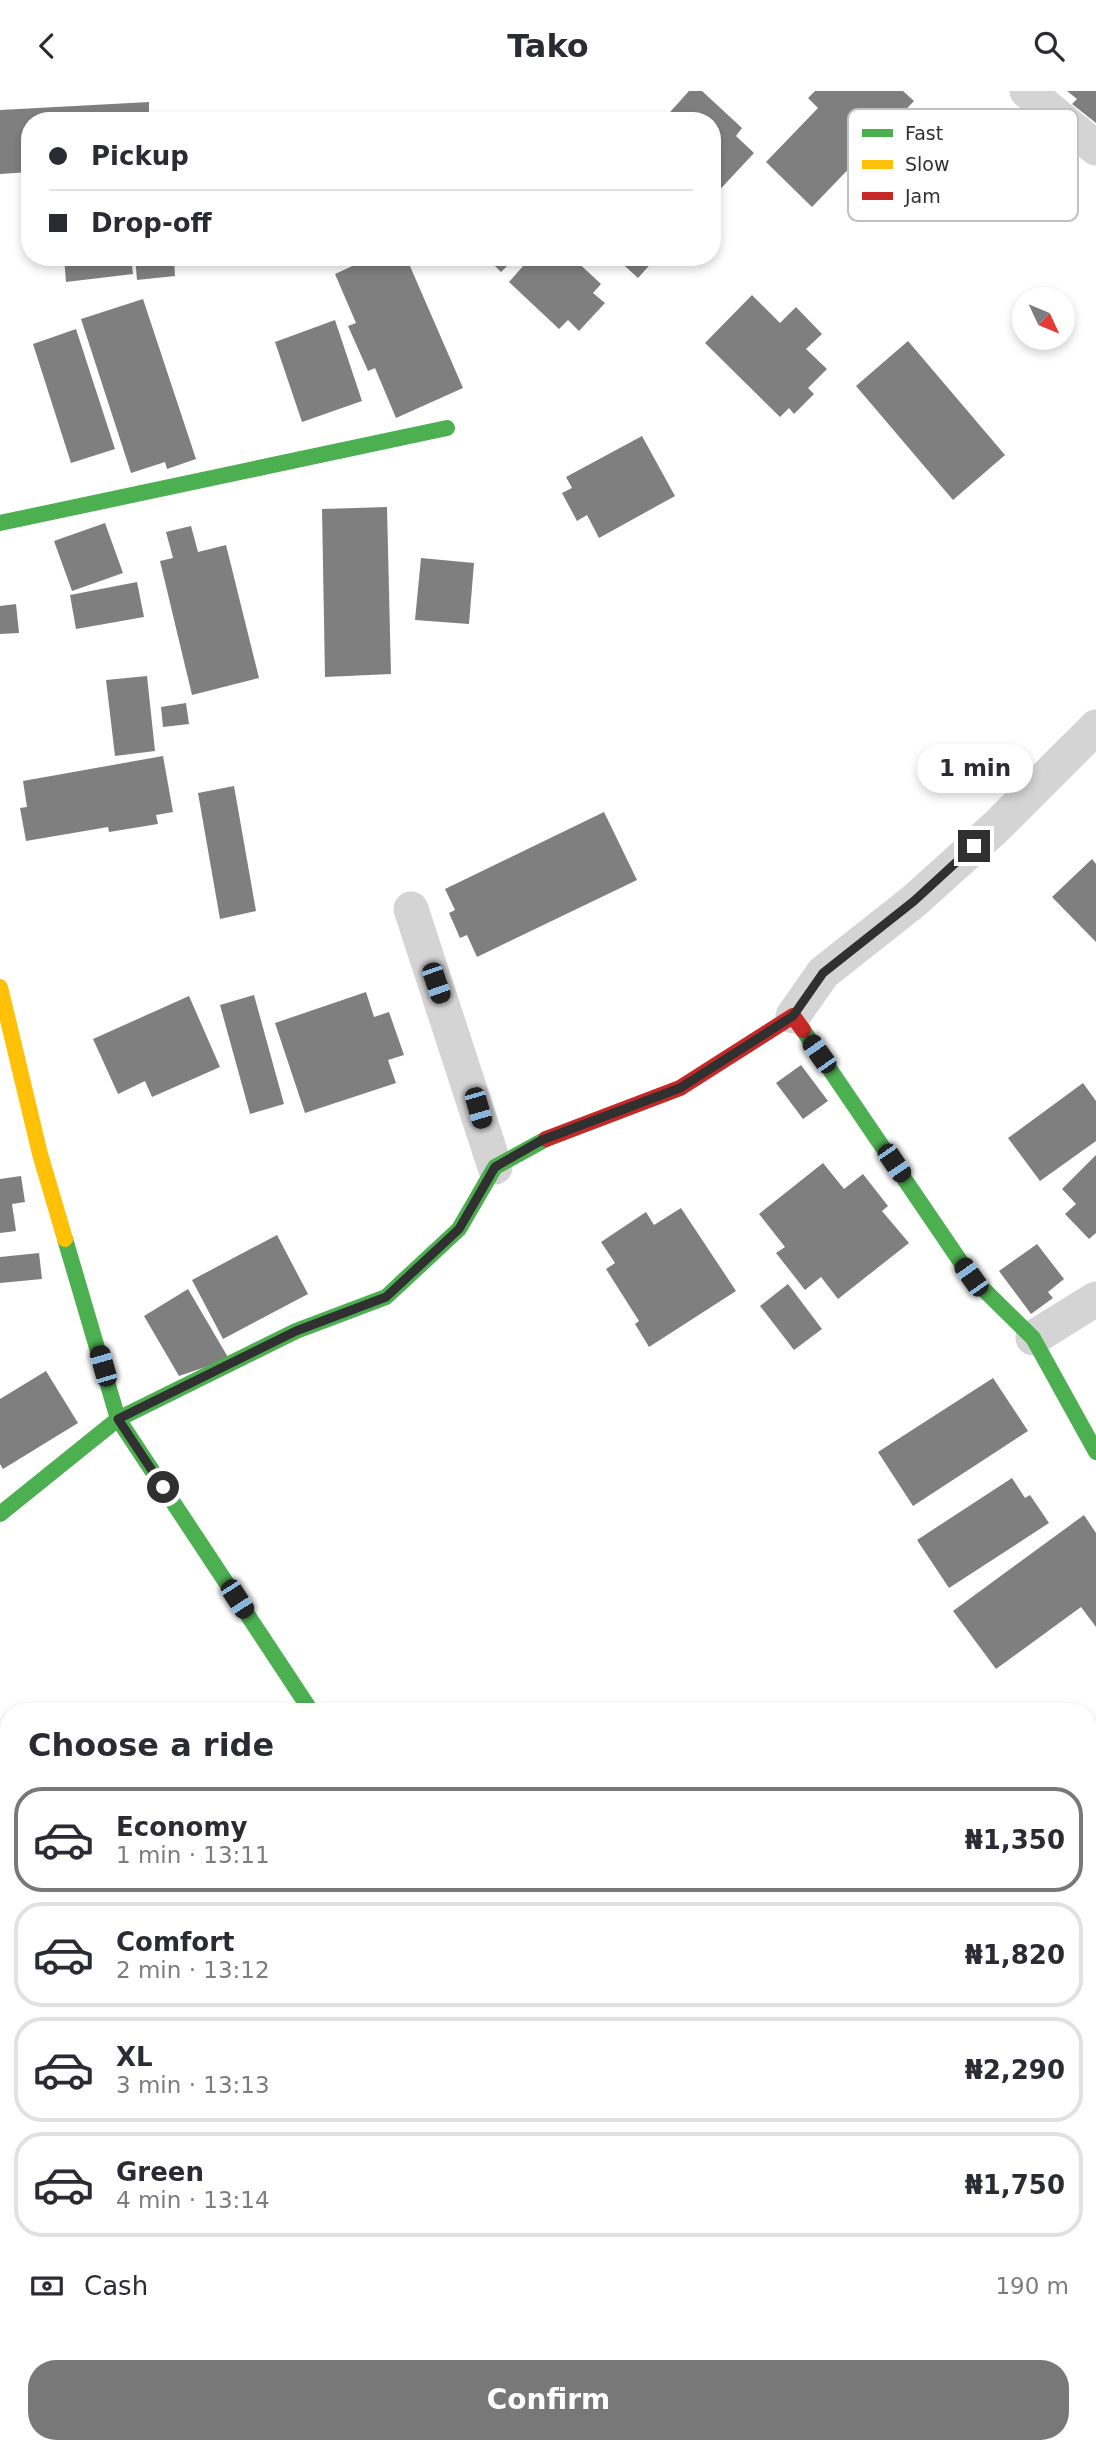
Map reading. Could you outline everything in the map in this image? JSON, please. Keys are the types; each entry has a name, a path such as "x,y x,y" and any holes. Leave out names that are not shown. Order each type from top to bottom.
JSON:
{"street":[{"path":"1027,91 1049,109"},
{"path":"1078,133 1096,148"},
{"path":"0,523 447,428"},
{"path":"0,1514 118,1419 296,1331 386,1297 459,1229 495,1167 542,1140 680,1088 793,1016 823,973 934,883 1096,727"},
{"path":"411,909 495,1167"},
{"path":"0,987 40,1154 118,1419 306,1703"},
{"path":"793,1016 971,1277 1033,1338 1096,1451"},
{"path":"1033,1338 1096,1299"}],"building":[{"path":"689,91 702,91 742,128 736,136 754,153 721,188 721,112 670,112"},
{"path":"815,91 903,91 914,101 906,109 848,109 848,170 812,207 766,162 818,108 808,98"},
{"path":"1067,91 1096,91 1096,123 1072,104 1077,99"},
{"path":"149,102 149,112 21,112 21,173 0,174 0,110"},
{"path":"65,266 132,266 133,274 66,282"},
{"path":"136,266 174,266 175,276 137,280"},
{"path":"352,266 410,266 463,388 396,418 375,368 368,371 348,326 356,323 335,274"},
{"path":"495,266 507,266 501,272"},
{"path":"523,266 582,266 601,284 593,293 605,303 579,331 568,320 559,329 509,282"},
{"path":"625,266 649,266 638,278"},
{"path":"752,295 780,323 796,307 822,334 806,349 827,369 808,388 814,394 794,414 789,408 780,417 705,343"},
{"path":"143,299 196,459 167,469 165,462 131,473 81,319"},
{"path":"335,320 362,401 302,422 275,342"},
{"path":"76,329 115,449 71,463 33,344"},
{"path":"908,341 1005,455 953,500 856,386"},
{"path":"642,436 675,496 599,538 587,515 577,521 562,493 572,488 566,477"},
{"path":"387,507 391,674 325,677 322,509"},
{"path":"105,523 123,573 72,591 54,541"},
{"path":"191,526 198,552 226,545 259,678 192,695 160,561 173,558 166,532"},
{"path":"421,558 474,563 469,624 415,620"},
{"path":"137,582 144,617 76,629 70,595"},
{"path":"16,604 19,633 0,634 0,606"},
{"path":"147,676 155,751 115,756 106,680"},
{"path":"186,703 189,724 163,727 161,707"},
{"path":"163,756 173,812 156,815 158,824 109,832 108,827 26,841 20,808 27,807 23,781"},
{"path":"234,786 256,911 220,919 198,793"},
{"path":"604,812 637,880 477,957 467,935 460,938 449,913 455,910 445,889"},
{"path":"1092,859 1096,864 1096,942 1052,897"},
{"path":"366,992 374,1017 389,1012 404,1055 388,1060 396,1083 305,1113 275,1023"},
{"path":"254,995 284,1104 250,1114 220,1005"},
{"path":"189,996 220,1067 152,1097 145,1081 118,1094 93,1039"},
{"path":"801,1065 828,1101 803,1119 776,1083"},
{"path":"1083,1083 1096,1101 1096,1141 1040,1181 1008,1138"},
{"path":"1096,1155 1096,1233 1089,1239 1065,1214 1076,1204 1062,1189"},
{"path":"823,1163 844,1189 863,1174 888,1206 882,1211 909,1243 838,1299 821,1277 805,1290 776,1253 785,1247 759,1214"},
{"path":"21,1176 25,1202 12,1204 16,1231 0,1233 0,1179"},
{"path":"681,1208 736,1291 649,1347 635,1324 639,1321 606,1269 615,1263 601,1242 646,1212 654,1225"},
{"path":"277,1235 308,1294 223,1339 192,1280"},
{"path":"1037,1244 1064,1279 1048,1292 1053,1298 1031,1314 999,1271"},
{"path":"39,1253 42,1279 0,1283 0,1257"},
{"path":"788,1284 822,1329 794,1350 760,1306"},
{"path":"188,1289 229,1359 179,1376 144,1316"},
{"path":"46,1371 78,1423 3,1469 0,1464 0,1399"},
{"path":"993,1378 1028,1431 913,1506 878,1452"},
{"path":"1012,1478 1025,1498 1030,1495 1049,1523 949,1588 917,1540"},
{"path":"1084,1515 1096,1533 1096,1627 1081,1607 996,1669 953,1611"}],"traffic: fast":[{"path":"0,523 447,428"},
{"path":"803,1030 971,1277 1033,1338 1096,1452"},
{"path":"0,1514 118,1419 296,1331 386,1297 459,1229 495,1167 546,1139"},
{"path":"65,1239 118,1419 306,1703"}],"traffic: slow":[{"path":"0,987 40,1154 65,1239"}],"traffic: jam":[{"path":"546,1139 680,1088 793,1016 803,1030"}],"route":[{"path":"163,1487 118,1419 296,1331 386,1297 459,1229 495,1167 542,1140 680,1088 793,1016 823,973 914,901 974,846"}]}
